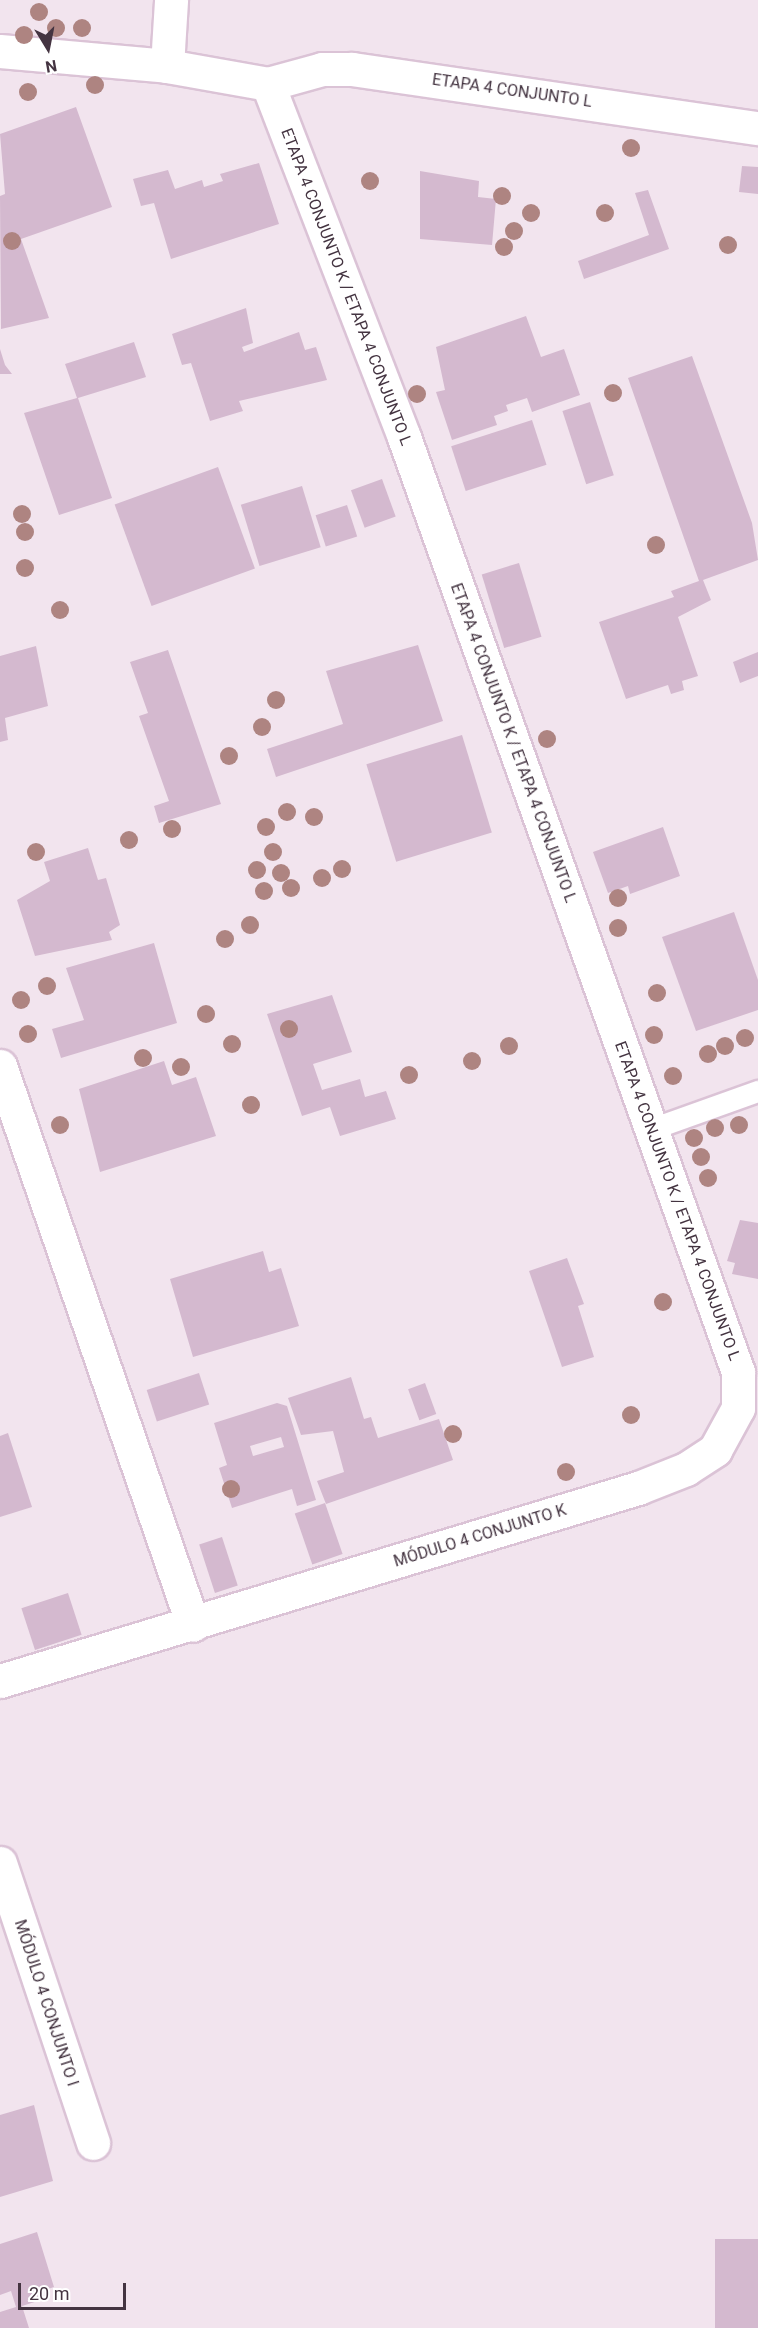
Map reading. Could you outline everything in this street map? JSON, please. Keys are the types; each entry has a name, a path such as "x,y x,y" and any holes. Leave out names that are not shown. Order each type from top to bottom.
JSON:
{"street":[{"path":"167,66 171,0"},
{"path":"0,51 167,66 268,84"},
{"name":"ETAPA 4 CONJUNTO L","path":"268,84 322,69 352,69 758,128"},
{"name":"ETAPA 4 CONJUNTO K / ETAPA 4 CONJUNTO L","path":"268,84 404,437 738,1372 738,1408"},
{"path":"0,1066 193,1625"},
{"name":"MÓDULO 4 CONJUNTO K","path":"0,1681 193,1625 687,1469 715,1450 738,1408"},
{"name":"MÓDULO 4 CONJUNTO I","path":"0,1863 93,2143"}],"lane":[{"path":"651,1129 758,1091"}],"building":[{"path":"76,107 112,207 21,239 49,318 1,329 0,196 5,194 0,134"},
{"path":"259,163 279,224 171,259 154,203 141,206 133,179 168,170 175,189 202,180 204,187 223,181 220,174"},
{"path":"742,166 758,167 758,194 739,192"},
{"path":"420,171 479,181 478,197 496,199 492,245 420,239"},
{"path":"648,190 669,249 584,279 578,261 649,235 635,193"},
{"path":"246,308 253,343 242,347 244,352 299,332 305,350 316,347 327,380 239,401 243,411 210,421 191,363 182,365 172,334"},
{"path":"526,316 541,357 564,349 580,395 532,412 527,398 506,405 508,411 494,416 497,425 452,440 436,392 445,390 436,347"},
{"path":"134,342 146,377 78,398 112,498 59,515 24,413 77,398 65,364"},
{"path":"0,349 5,365 12,374 0,374"},
{"path":"692,356 752,523 758,560 703,580 711,600 678,617 698,676 682,681 684,690 671,694 668,685 626,699 599,622 674,597 671,591 699,581 628,378"},
{"path":"590,402 614,475 586,484 562,411"},
{"path":"532,420 547,465 466,491 451,446"},
{"path":"218,467 255,568 152,606 115,505"},
{"path":"382,479 396,517 365,528 351,490"},
{"path":"302,486 321,547 260,566 241,505"},
{"path":"347,505 357,536 326,547 316,515"},
{"path":"519,563 542,637 504,648 482,574"},
{"path":"418,645 443,721 276,777 267,749 343,724 326,671"},
{"path":"36,646 48,706 5,718 8,740 0,742 0,656"},
{"path":"168,650 221,804 159,823 154,806 169,801 139,716 148,713 130,662"},
{"path":"758,652 758,676 740,683 733,662"},
{"path":"462,735 492,833 396,862 366,764"},
{"path":"663,827 680,876 630,894 628,886 608,893 593,852"},
{"path":"88,848 98,880 106,878 120,925 109,932 112,940 35,956 17,900 50,881 44,862"},
{"path":"734,912 758,980 758,1010 696,1031 662,937"},
{"path":"154,943 177,1023 61,1058 52,1029 84,1020 66,968"},
{"path":"332,995 352,1052 313,1064 322,1090 360,1079 365,1097 386,1091 396,1119 340,1136 330,1107 302,1116 267,1014"},
{"path":"164,1061 172,1085 196,1077 216,1136 100,1172 79,1089"},
{"path":"740,1220 758,1223 758,1279 732,1274 735,1263 727,1261"},
{"path":"263,1251 269,1272 281,1268 299,1326 193,1357 170,1279"},
{"path":"567,1258 584,1304 578,1306 594,1357 562,1367 529,1271"},
{"path":"199,1373 209,1404 157,1421 147,1390"},
{"path":"351,1377 364,1419 371,1417 378,1438 439,1419 453,1460 326,1504 317,1481 344,1472 333,1431 301,1435 288,1398"},
{"path":"425,1383 436,1414 419,1420 408,1389"},
{"path":"277,1403 287,1406 316,1500 297,1506 292,1489 232,1508 219,1468 227,1465 214,1423","holes":["281,1437 284,1447 253,1456 250,1446"]},
{"path":"8,1433 32,1507 0,1517 0,1436"},
{"path":"325,1503 343,1554 312,1564 295,1513"},
{"path":"222,1537 238,1586 215,1593 199,1544"},
{"path":"68,1593 82,1635 35,1650 21,1608"},
{"path":"34,2105 53,2181 0,2197 0,2115"},
{"path":"37,2232 54,2287 42,2291 44,2299 22,2306 29,2328 0,2328 0,2312 16,2307 11,2291 0,2295 0,2244"},
{"path":"715,2239 758,2239 758,2328 715,2328"}]}
